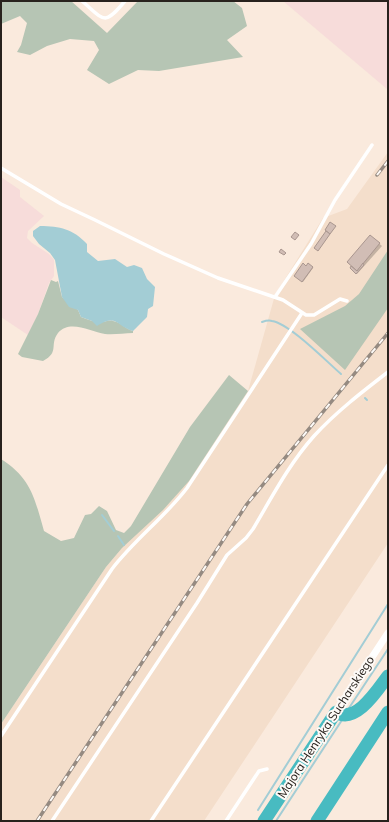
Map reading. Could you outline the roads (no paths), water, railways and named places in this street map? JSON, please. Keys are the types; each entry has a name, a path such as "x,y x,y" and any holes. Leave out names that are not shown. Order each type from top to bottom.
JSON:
{"highway":[{"path":"336,712 342,715 348,715 360,709 388,676"},
{"name":"Majora Henryka Sucharskiego","path":"264,821 336,712"},
{"path":"317,821 388,712"}],"street":[{"name":"Majora Henryka Sucharskiego","path":"336,712 388,633"}],"lane":[{"path":"82,1 99,16 105,18 112,16 125,1"},
{"path":"275,297 311,244 335,200 372,145"},
{"path":"1,168 61,204 164,254 218,278 283,300 302,313 310,316 314,315 335,301 340,299 347,301"},
{"path":"1,736 112,569 128,550 179,498 302,313"},
{"path":"52,821 197,603 227,555 249,535 297,457 314,436 331,419 352,400 388,372"},
{"path":"152,821 388,465"},
{"path":"226,821 259,771 268,768"}],"water":[{"path":"40,226 66,229 77,235 87,244 87,252 98,261 115,259 127,267 134,265 142,268 147,279 155,287 153,306 148,309 147,317 133,331 113,321 104,322 97,326 92,321 81,317 78,310 69,307 62,297 55,260 33,236 33,231"}],"waterway":[{"path":"262,322 272,321 288,329 308,344 341,374"},
{"path":"102,515 114,531"},
{"path":"118,536 124,545"},
{"path":"258,810 388,604"},
{"path":"349,708 388,649"},
{"path":"276,821 342,720"}],"railway":[{"path":"377,175 388,161"},
{"path":"37,821 247,504 388,333"}]}
